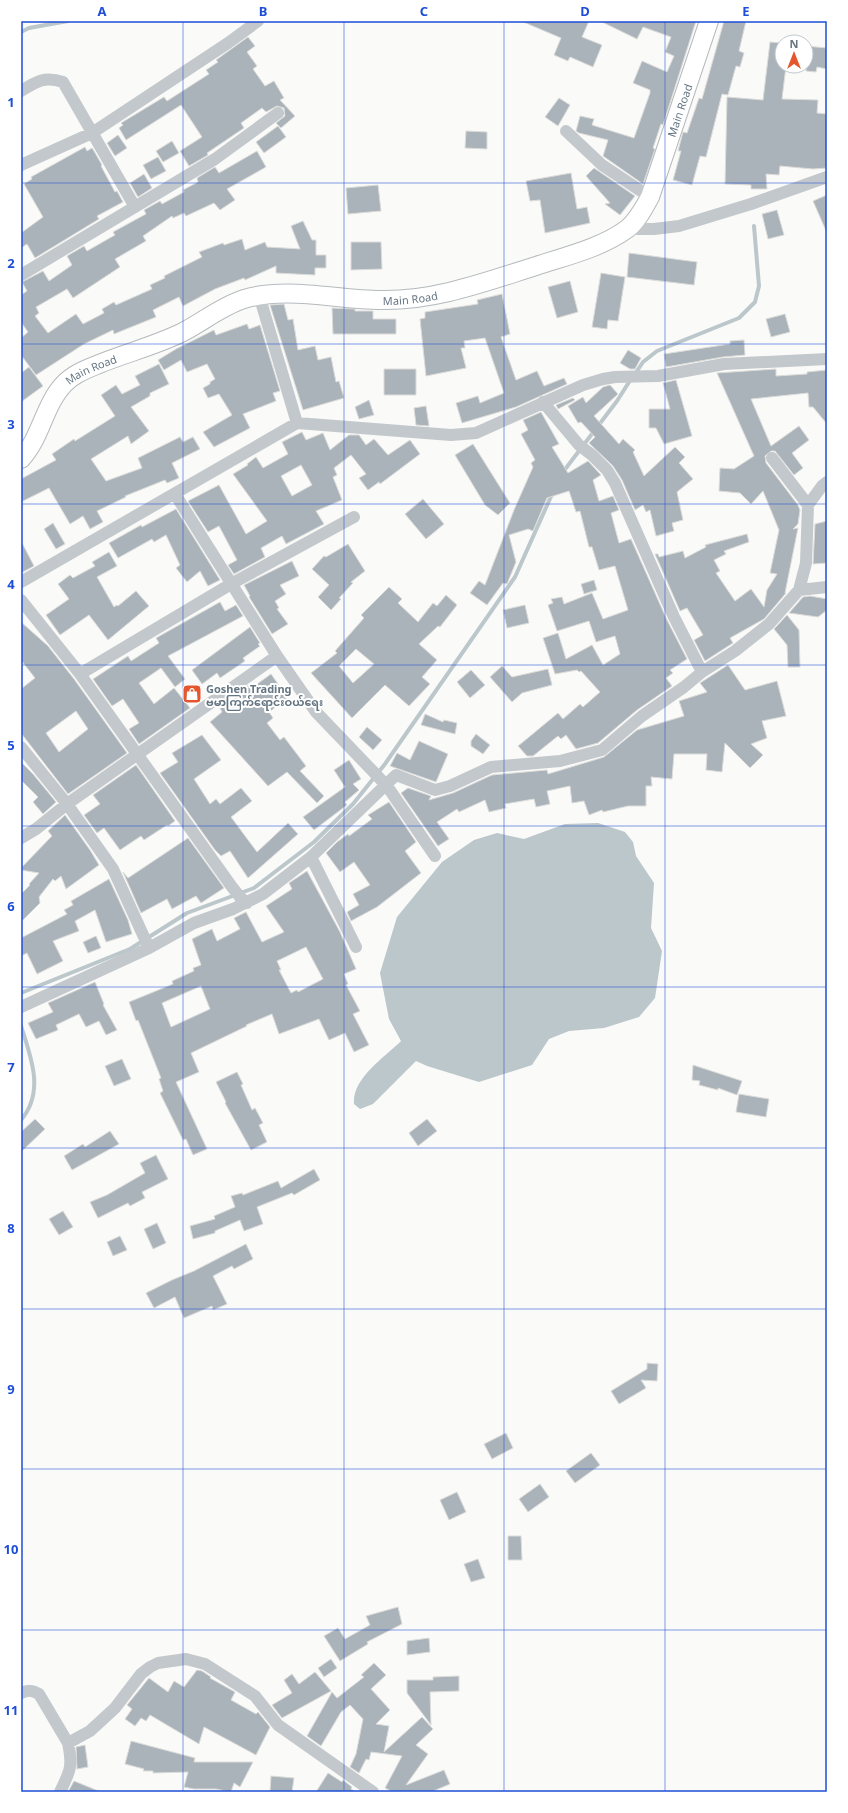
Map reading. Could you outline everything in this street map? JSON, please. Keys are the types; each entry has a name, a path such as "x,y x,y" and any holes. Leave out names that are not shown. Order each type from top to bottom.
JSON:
{"main road":[{"name":"Main Road","path":"21,459 33,442 54,398 64,384 80,372 182,332 224,307 243,299 275,293 380,300 415,299 449,293 581,252 627,229 641,213 650,197 709,21"}],"street":[{"path":"21,165 92,133 228,43 258,21"},
{"path":"21,91 35,82 51,78 63,82 135,207"},
{"path":"21,275 215,159 278,113"},
{"path":"566,131 602,165 650,197"},
{"path":"627,229 654,229 679,226 751,204 827,177"},
{"path":"259,295 297,423"},
{"path":"21,582 297,423 451,435 476,433 583,384 615,377 658,376 724,364 827,359"},
{"path":"543,402 582,448 607,470 615,483 674,617 702,672"},
{"path":"772,458 808,505"},
{"path":"21,1007 149,948 194,923 243,900 263,894 311,857 380,779 396,775 435,790 450,786 491,767 560,762 602,750 642,716 684,687 702,672 735,651 769,624 799,590 806,563 808,505 822,486 827,482"},
{"path":"175,494 277,656 316,712 380,779 435,856"},
{"path":"80,674 231,584 354,517"},
{"path":"799,590 827,587"},
{"path":"21,600 80,674 232,887 243,900"},
{"path":"21,838 36,829 67,804 277,656"},
{"path":"21,747 67,804 112,869 149,948"},
{"path":"311,857 356,947"},
{"path":"68,1743 90,1731 115,1708 141,1674 150,1667 158,1663 186,1659 205,1664 255,1696 278,1725 373,1792"},
{"path":"21,1693 27,1690 34,1691 39,1694 56,1726 68,1743 71,1760 70,1771 60,1792"}],"shaded area":[{"path":"598,823 625,832 633,842 636,856 654,883 651,928 662,951 655,998 639,1017 604,1028 569,1031 549,1039 532,1065 479,1082 427,1066 416,1061 373,1104 360,1109 354,1104 358,1086 364,1077 370,1069 401,1041 389,1019 380,973 397,917 442,862 474,840 497,833 524,839 565,824"}],"building":[{"path":"521,21 589,21 582,37 602,45 593,67 570,57 568,61 554,55 561,38"},
{"path":"600,21 696,21 663,125 661,124 653,148 655,149 643,184 603,156 608,140 576,131 580,116 594,119 592,125 634,138 650,90 633,83 642,61 667,72 674,56 665,52 671,37 643,27 637,39"},
{"path":"724,21 746,21 739,51 744,53 740,67 736,66 728,95 722,94 706,157 700,156 692,185 673,180 681,151 678,151 683,132 687,133 699,98 702,99"},
{"path":"248,37 255,46 247,52 257,66 253,69 265,86 274,81 284,98 280,100 295,116 281,128 276,123 285,116 284,108 277,106 266,112 262,108 241,123 244,128 207,153 208,155 189,166 180,151 202,137 181,105 126,140 119,128 123,125 121,123 164,97 167,101 209,74 206,70 218,62 216,60"},
{"path":"770,42 774,42 774,74 785,74 782,99 818,100 817,113 827,114 827,168 813,169 780,166 779,175 766,174 767,189 751,189 751,185 725,184 727,97 763,100"},
{"path":"814,47 827,48 827,69 817,67 816,72 814,72"},
{"path":"559,98 570,105 558,126 545,117"},
{"path":"278,126 286,137 264,153 256,142"},
{"path":"466,131 487,132 487,149 465,148"},
{"path":"118,135 127,148 115,156 107,143"},
{"path":"172,141 179,153 163,162 156,151"},
{"path":"85,147 87,151 92,148 115,192 117,191 123,202 97,216 99,219 35,258 27,244 21,248 21,233 43,217 24,184 32,179 31,177"},
{"path":"257,151 266,167 227,189 235,200 220,210 214,203 186,216 184,213 173,218 172,216 143,236 146,241 115,259 120,267 73,298 67,289 36,307 39,313 35,316 48,333 76,314 83,324 104,313 102,309 114,302 116,305 152,289 150,285 165,278 164,276 202,257 199,252 223,243 224,245 242,239 245,250 265,242 267,247 300,249 291,226 303,221 312,240 316,240 316,255 326,255 326,268 315,268 315,275 276,273 276,266 245,280 244,278 215,289 183,306 179,297 153,310 156,317 114,334 113,330 84,344 36,375 21,355 21,338 28,332 21,322 21,295 27,291 22,282 43,271 49,281 72,265 67,256 84,246 87,251 115,235 113,232 146,214 144,210 160,201 162,204 184,192 183,190 198,182 197,178 215,167 219,173"},
{"path":"158,157 166,171 151,179 143,165"},
{"path":"594,168 635,196 620,215 605,204 610,203 586,176"},
{"path":"571,173 577,209 587,207 590,223 545,233 540,200 530,201 526,181"},
{"path":"144,174 152,188 138,197 130,183"},
{"path":"378,185 381,211 348,214 346,188"},
{"path":"827,195 827,233 813,201"},
{"path":"777,210 784,235 768,239 762,214"},
{"path":"351,242 381,242 382,269 351,270"},
{"path":"629,253 697,262 694,285 627,277"},
{"path":"601,273 625,277 618,321 608,320 607,329 592,327"},
{"path":"570,281 578,312 557,318 548,287"},
{"path":"502,294 510,334 501,337 516,380 537,371 544,386 564,378 567,384 516,407 462,423 456,403 478,396 480,403 504,393 485,338 464,341 465,348 461,348 466,368 426,376 420,319 425,318 425,312 478,304 477,300"},
{"path":"284,304 288,320 293,319 298,350 315,346 318,360 331,357 336,382 339,381 344,398 303,410 270,305"},
{"path":"332,308 355,309 355,311 373,311 373,319 396,319 396,334 333,334"},
{"path":"785,314 790,332 771,337 766,319"},
{"path":"247,324 249,329 260,325 280,391 273,393 276,401 243,414 250,428 214,447 203,432 232,415 219,394 208,398 203,388 215,379 207,364 187,372 181,360 164,370 158,360 214,330 216,335"},
{"path":"744,340 745,355 723,357 666,367 664,354 730,344 730,341"},
{"path":"628,350 641,358 635,369 630,369 620,363"},
{"path":"159,364 169,384 150,393 150,396 131,407 149,431 131,444 128,436 91,459 106,481 142,468 138,458 180,437 183,442 193,437 200,449 172,463 179,478 167,483 165,480 125,496 126,497 97,511 103,522 90,529 83,516 70,524 49,488 21,502 21,479 56,460 52,454 74,439 75,441 115,416 101,395 116,385 122,394 140,385 135,376"},
{"path":"29,367 43,386 21,402 21,373"},
{"path":"384,369 416,369 416,395 384,395"},
{"path":"776,369 776,376 807,374 807,372 827,370 827,424 813,407 809,407 808,393 751,399 771,446 799,426 809,440 792,453 803,468 794,475 775,451 771,451 765,456 766,463 798,505 800,510 798,524 793,529 798,528 786,593 764,619 730,638 733,643 705,661 694,640 703,635 687,608 680,611 655,554 658,554 659,557 683,551 685,558 706,547 705,545 747,534 749,542 724,551 726,554 714,560 720,571 716,573 735,601 751,589 764,607 767,590 777,574 770,573 779,530 763,491 751,504 740,493 719,491 720,468 734,469 754,456 717,373"},
{"path":"676,380 692,436 664,444 656,428 649,428 649,409 670,409 663,383"},
{"path":"610,385 618,394 594,416 619,444 623,439 635,450 633,452 644,476 675,447 685,457 679,463 693,479 677,492 683,520 672,523 674,531 656,536 650,510 646,512 643,505 635,510 622,480 613,466 589,443 595,437 581,422 578,423 568,406 583,397 586,403 603,387"},
{"path":"573,398 575,400 558,409 556,405"},
{"path":"369,400 374,415 359,419 355,407"},
{"path":"426,406 429,426 416,425 414,408"},
{"path":"541,412 559,444 552,447 568,473 588,461 601,475 593,480 599,501 613,496 619,510 611,513 619,543 631,539 667,620 687,659 670,670 673,673 666,678 672,686 637,710 598,743 576,749 566,735 561,739 558,736 533,756 527,756 518,746 558,713 563,719 580,704 583,707 600,692 581,671 579,672 577,670 555,674 543,638 558,633 566,659 592,645 603,665 620,654 615,636 596,642 589,621 557,631 548,605 553,603 551,599 562,597 564,604 592,593 603,619 628,610 615,566 599,570 592,547 589,547 580,511 576,512 569,491 547,498 533,531 528,529 509,535 516,562 507,584 503,583 487,605 470,593 479,581 485,585 514,510 533,467 531,463 535,460 521,434 528,430 523,420"},
{"path":"302,432 306,440 323,433 330,450 349,435 359,435 366,445 374,439 388,455 410,440 420,454 380,484 379,482 368,490 359,478 366,474 351,455 334,468 337,475 333,477 342,500 316,511 324,524 286,544 282,536 261,548 265,557 234,574 228,565 237,560 219,526 208,532 188,501 219,485 246,534 267,521 233,474 248,465 247,464 256,457 263,468 288,454 282,442","holes":["301,465 312,485 292,496 281,476"]},
{"path":"473,444 510,503 498,515 485,505 455,455"},
{"path":"423,499 444,524 426,539 405,514"},
{"path":"176,509 220,580 208,586 200,571 187,582 176,568 180,565 166,535 154,542 152,539 118,558 109,543 141,525 142,527"},
{"path":"827,521 827,563 813,564 815,524"},
{"path":"53,523 65,544 56,549 44,529"},
{"path":"21,541 34,566 21,573"},
{"path":"348,544 365,571 351,582 353,583 339,598 341,599 331,610 318,597 329,585 312,569 324,556 326,557"},
{"path":"109,552 117,566 97,577 114,607 117,605 118,606 136,591 149,606 108,640 89,615 60,635 46,615 69,599 58,584 70,575 73,578 95,566 92,562"},
{"path":"292,561 299,576 280,585 286,594 275,601 279,608 277,609 288,624 272,634 249,597 250,596 244,585"},
{"path":"594,580 597,590 584,594 581,584"},
{"path":"389,587 402,599 398,603 418,622 433,603 437,606 446,595 457,605 440,627 438,626 419,644 437,660 422,677 430,684 409,706 385,685 352,718 311,673 337,653 335,651 364,618 361,615","holes":["356,649 374,664 353,683 339,666"]},
{"path":"810,596 827,599 827,610 818,617 789,613 803,597"},
{"path":"220,602 225,611 236,605 243,616 168,656 185,679 175,687 161,668 139,683 154,704 174,688 190,708 139,744 129,729 139,723 123,699 112,706 93,679 128,656 131,661 159,643 156,638"},
{"path":"525,605 529,623 507,628 503,610"},
{"path":"787,615 799,630 800,667 788,667 787,645 774,629"},
{"path":"21,622 48,646 74,679 127,753 68,794 21,733 21,689 35,678 21,660","holes":["76,711 88,729 59,752 46,733"]},
{"path":"250,627 260,643 258,644 260,646 243,658 245,661 220,678 217,673 202,684 192,670"},
{"path":"728,665 745,690 777,681 786,716 762,721 767,738 751,744 763,755 750,768 725,743 722,772 706,770 707,754 674,754 672,779 651,777 652,786 646,786 646,806 628,806 603,812 602,810 589,815 584,801 572,803 570,786 547,791 550,804 536,807 534,799 505,804 506,808 489,812 485,800 459,812 457,809 437,822 449,839 438,846 401,793 408,788 431,796 429,800 453,793 492,775 547,770 548,774 604,757 637,730 684,716 679,701 707,692 700,683"},
{"path":"502,666 512,677 548,669 552,685 522,693 512,702 490,677"},
{"path":"471,670 485,685 470,698 457,682"},
{"path":"271,674 288,698 269,712 273,718 267,723 280,740 284,737 306,766 300,771 324,796 317,803 287,772 268,786 210,722 222,712 220,708 233,699 232,697 250,684 253,687"},
{"path":"425,714 443,722 444,720 457,723 455,734 421,725"},
{"path":"367,727 382,740 373,750 359,737"},
{"path":"476,734 490,745 483,754 471,746 471,741"},
{"path":"202,735 221,760 194,779 210,804 216,799 220,804 241,788 252,801 231,817 257,852 288,823 298,834 248,878 230,851 221,856 215,850 160,773 178,762 172,753"},
{"path":"419,741 448,754 436,782 390,766 397,753 410,760"},
{"path":"349,760 361,779 353,784 359,790 345,802 347,805 314,830 303,817 345,787 334,770"},
{"path":"21,762 56,802 43,814 33,802 38,797 21,780"},
{"path":"136,765 175,821 144,840 141,836 120,850 104,828 97,833 84,815 100,804 93,795"},
{"path":"389,802 416,842 405,851 421,873 377,907 351,921 347,912 359,905 353,894 370,885 354,862 340,872 326,853 337,842 348,834 349,836 372,819 368,815"},
{"path":"65,815 99,865 66,889 61,876 55,881 53,879 39,897 40,903 21,922 21,894 39,873 21,870 21,868 52,836 48,831"},
{"path":"188,838 224,888 201,903 196,896 172,909 167,899 141,913 123,872 128,878"},
{"path":"307,871 340,932 356,969 344,974 348,984 346,985 360,1011 353,1014 369,1045 354,1052 345,1033 329,1040 319,1019 279,1034 272,1014 246,1025 247,1026 191,1053 199,1072 176,1082 207,1149 193,1155 186,1139 183,1140 160,1093 163,1091 159,1079 161,1078 138,1020 136,1021 129,1002 173,984 172,981 194,971 193,968 201,965 192,939 212,929 217,941 240,929 234,918 246,912 262,942 284,932 266,906 292,889 289,883","holes":["306,947 323,979 298,992 297,990 291,993 279,970 281,970 277,961","201,986 210,1009 171,1027 162,1003"]},
{"path":"109,879 128,920 132,934 106,942 95,910 75,921 79,931 53,941 63,961 37,974 27,953 21,956 21,938 67,914 64,910 73,905 71,901"},
{"path":"96,936 101,948 88,953 83,942"},
{"path":"95,982 104,1004 103,1005 117,1030 106,1035 99,1021 86,1027 79,1014 56,1025 58,1030 36,1039 28,1023 53,1012 48,1003"},
{"path":"122,1059 131,1079 114,1086 105,1066"},
{"path":"693,1065 742,1081 737,1095 718,1088 718,1090 699,1085 700,1081 692,1080"},
{"path":"237,1072 252,1110 255,1108 263,1123 259,1125 267,1142 251,1150 225,1103 226,1102 216,1082"},
{"path":"739,1094 769,1099 766,1117 736,1112"},
{"path":"35,1119 45,1129 21,1152 21,1132"},
{"path":"427,1119 437,1131 418,1146 409,1133"},
{"path":"110,1131 119,1144 72,1170 64,1156 83,1144 85,1147"},
{"path":"156,1155 168,1179 142,1192 145,1198 130,1206 128,1203 98,1218 90,1202 107,1195 145,1173 140,1163"},
{"path":"314,1169 320,1180 294,1195 292,1193 257,1207 263,1224 244,1231 240,1220 215,1231 215,1233 193,1239 190,1226 215,1219 214,1216 235,1207 231,1196 242,1193 243,1195 278,1181 281,1188"},
{"path":"63,1211 73,1227 59,1235 49,1219"},
{"path":"157,1223 166,1243 153,1249 144,1229"},
{"path":"120,1236 127,1250 113,1256 107,1242"},
{"path":"246,1244 253,1259 234,1269 232,1266 213,1276 227,1304 213,1310 212,1306 184,1318 175,1297 154,1308 146,1293 194,1271"},
{"path":"647,1363 658,1364 657,1381 641,1380 646,1388 619,1404 611,1391 647,1369"},
{"path":"506,1433 513,1448 492,1459 484,1444"},
{"path":"591,1453 600,1465 575,1483 566,1471"},
{"path":"540,1484 549,1497 528,1512 519,1499"},
{"path":"457,1492 466,1512 449,1520 440,1500"},
{"path":"508,1536 521,1536 522,1560 508,1560"},
{"path":"478,1559 485,1578 471,1582 464,1564"},
{"path":"398,1607 402,1624 367,1642 368,1644 340,1661 324,1636 338,1628 345,1639 370,1625 366,1616"},
{"path":"429,1638 430,1652 407,1655 407,1641"},
{"path":"331,1659 337,1668 324,1677 318,1668"},
{"path":"374,1663 386,1675 371,1689 390,1710 376,1724 389,1726 384,1752 422,1717 433,1729 416,1745 428,1754 406,1785 444,1770 450,1784 431,1792 389,1792 391,1791 385,1788 402,1756 371,1752 369,1760 366,1759 359,1773 350,1767 356,1754 363,1719 350,1705 341,1712 321,1746 307,1736 332,1692 337,1698 364,1677 361,1675"},
{"path":"197,1670 202,1671 211,1677 210,1678 235,1692 231,1700 256,1714 258,1712 270,1727 256,1755 204,1727 199,1744 150,1715 146,1721 141,1718 135,1726 125,1719 132,1709 127,1705 149,1678 168,1692 174,1681 184,1687"},
{"path":"315,1672 331,1691 282,1718 272,1705 292,1693 284,1680 292,1674 299,1684"},
{"path":"459,1676 459,1691 430,1692 431,1725 407,1693 407,1680 433,1680 433,1677"},
{"path":"131,1741 195,1758 194,1762 253,1762 240,1787 234,1783 231,1792 216,1789 194,1789 184,1787 188,1772 153,1773 153,1771 143,1771 144,1769 125,1764"},
{"path":"85,1745 88,1767 77,1769 76,1747"},
{"path":"328,1773 342,1782 343,1780 356,1792 316,1792"},
{"path":"271,1776 294,1778 292,1792 270,1792"},
{"path":"74,1781 101,1792 68,1792"}],"waterway":[{"path":"21,32 29,28 68,21"},
{"path":"635,374 643,362 657,351 739,318 755,302 759,286 754,226"},
{"path":"563,472 617,401 631,379"},
{"path":"21,993 130,949 187,913 254,888 314,842 353,804 385,764 515,577 553,492"},
{"path":"21,1026 29,1050 34,1074 33,1098 21,1120"}],"place":[{"name":"Goshen Trading ဗမာကြက်ရောင်းဝယ်ရေး","path":"192,694"}]}
